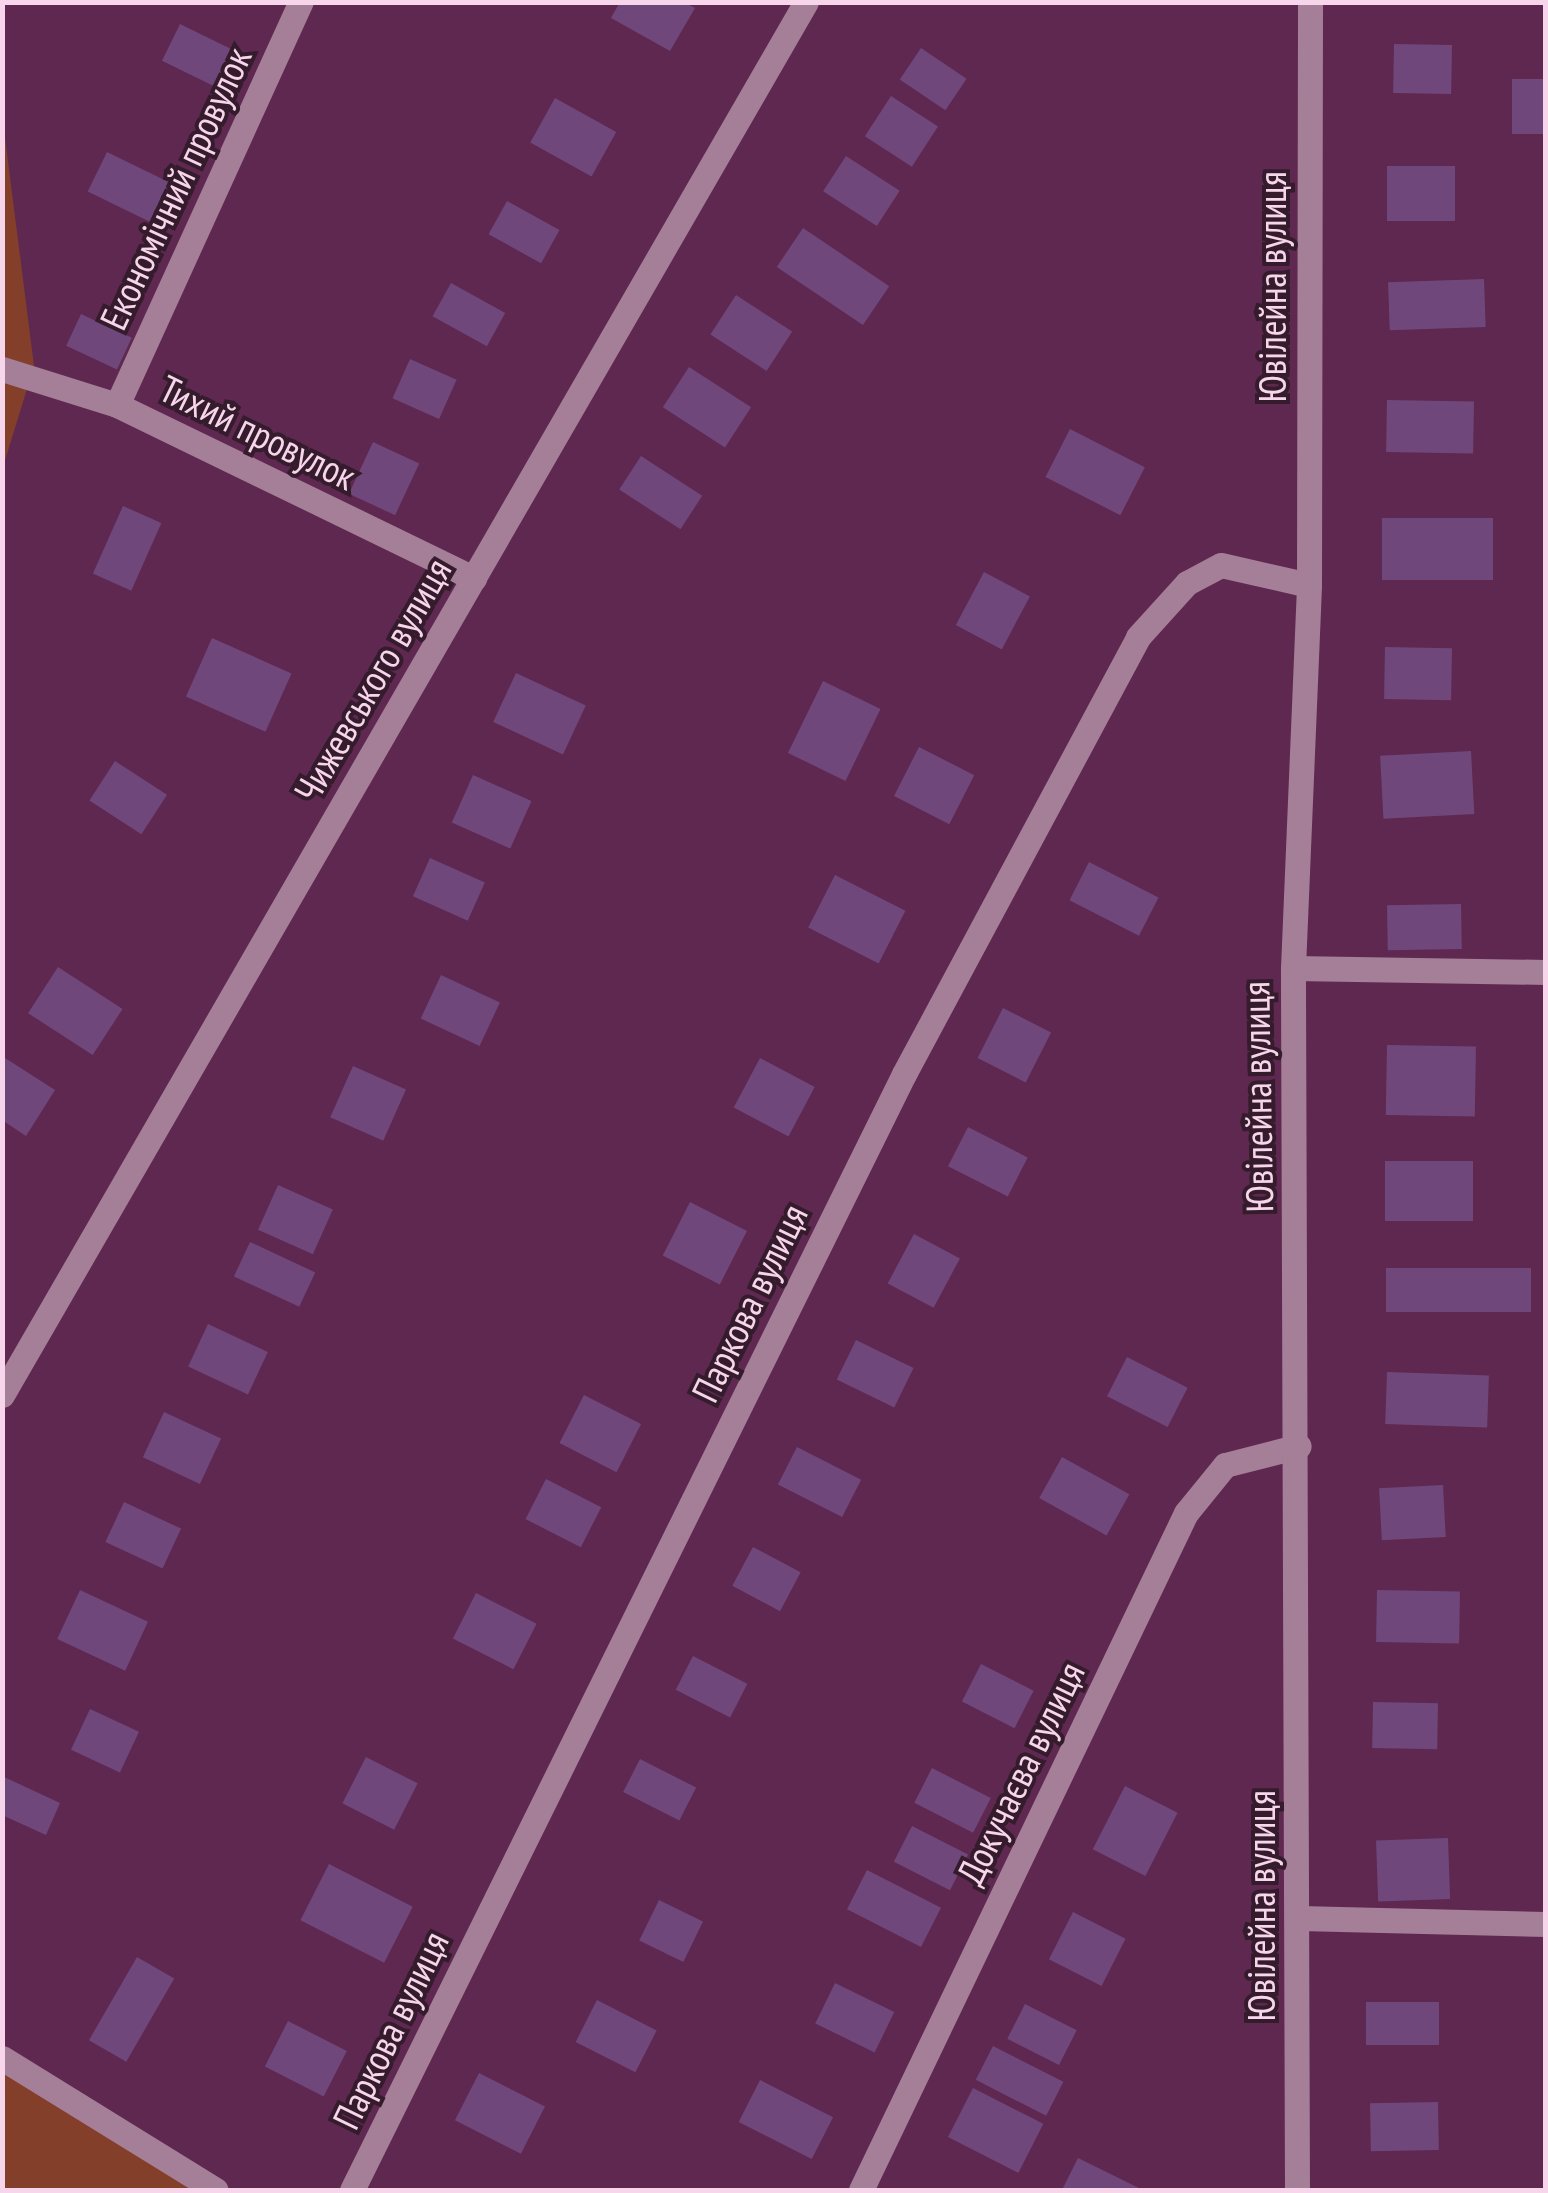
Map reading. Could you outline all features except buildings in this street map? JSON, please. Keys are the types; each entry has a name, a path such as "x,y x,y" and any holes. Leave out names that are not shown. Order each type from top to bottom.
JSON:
{"street":[{"name":"Економічний провулок","path":"117,405 301,2"},
{"name":"Чижевського вулиця","path":"2,1395 806,2"},
{"name":"Ювілейна вулиця","path":"1297,2190 1299,1446 1292,968 1309,585 1310,2"},
{"name":"Тихий провулок","path":"2,368 117,405 474,578"},
{"name":"Паркова вулиця","path":"352,2190 904,1074 1138,637 1187,583 1222,566 1309,585"},
{"path":"1292,968 1546,972"},
{"name":"Докучаєва вулиця","path":"861,2190 1186,1513 1225,1465 1299,1446"},
{"path":"1299,1918 1546,1924"},
{"path":"2,2058 216,2190"}],"shaded area":[{"path":"2,114 34,366 3,467 2,467"},
{"path":"3,2058 216,2190 3,2190"}]}
